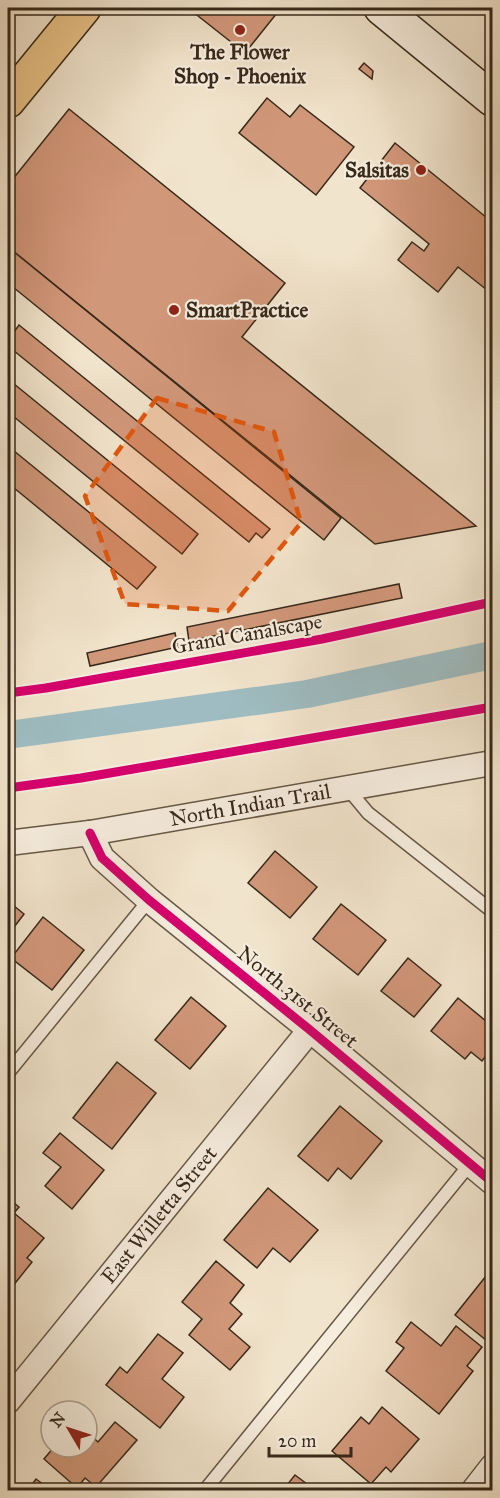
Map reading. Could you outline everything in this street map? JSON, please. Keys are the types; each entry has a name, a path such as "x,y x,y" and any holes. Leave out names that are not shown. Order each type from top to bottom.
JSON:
{"main road":[{"path":"8,100 84,8"},
{"path":"381,8 492,99"}],"street":[{"name":"North Indian Trail","path":"8,843 90,833 492,763"},
{"name":"North 31st Street","path":"90,833 102,858 149,900 310,1030 492,1182"},
{"name":"East Willetta Street","path":"8,1401 310,1030"},
{"path":"474,1491 492,1467"}],"lane":[{"path":"348,789 368,813 492,911"},
{"path":"8,1073 149,900"},
{"path":"205,1491 470,1164"}],"highlighted area":[{"path":"157,398 274,432 301,523 228,611 125,604 85,496"}],"building":[{"name":"The Flower Shop - Phoenix","path":"188,8 281,8 245,53"},
{"path":"364,63 373,71 372,79 359,69"},
{"path":"267,98 290,117 300,105 354,147 316,195 239,133"},
{"name":"SmartPractice","path":"69,109 285,283 242,337 476,526 375,544 8,247 8,185"},
{"path":"395,143 492,222 492,294 458,267 438,292 398,260 412,242 424,251 429,244 360,188"},
{"path":"8,247 341,518 324,540 8,283"},
{"path":"19,325 270,529 262,538 256,533 249,542 8,346 8,340"},
{"path":"8,379 198,534 182,554 8,412"},
{"path":"8,446 156,567 137,589 8,483"},
{"path":"399,584 402,598 189,641 187,627"},
{"path":"175,633 178,647 90,666 87,653"},
{"path":"275,851 317,887 290,918 248,883"},
{"path":"8,901 24,914 8,935"},
{"path":"341,904 386,940 358,975 313,939"},
{"path":"43,917 84,950 52,990 11,958"},
{"path":"408,958 441,985 414,1017 381,991"},
{"path":"191,997 226,1026 190,1069 155,1040"},
{"path":"458,998 492,1026 492,1048 482,1061 471,1052 465,1059 431,1031"},
{"path":"117,1062 156,1093 112,1149 73,1118"},
{"path":"340,1106 382,1141 351,1179 338,1168 328,1181 298,1156"},
{"path":"60,1133 104,1170 72,1209 45,1186 61,1167 43,1153"},
{"path":"268,1188 318,1230 290,1262 273,1248 257,1268 224,1240"},
{"path":"8,1198 19,1207 14,1213 44,1238 27,1258 32,1262 8,1292"},
{"path":"216,1261 244,1285 230,1303 242,1314 229,1329 250,1347 230,1370 189,1335 202,1319 182,1302"},
{"path":"490,1271 492,1274 492,1345 455,1315"},
{"path":"411,1322 441,1346 456,1326 482,1347 467,1366 473,1371 439,1414 386,1371 404,1348 396,1342"},
{"path":"158,1334 183,1353 162,1379 184,1397 160,1428 106,1385 120,1367 127,1373"},
{"path":"382,1407 419,1439 391,1472 386,1467 371,1484 332,1451 361,1417 369,1424"},
{"path":"115,1422 137,1440 96,1487 85,1478 77,1488 44,1459 99,1459 99,1441"},
{"path":"295,1475 315,1490 283,1490"},
{"path":"36,1479 51,1490 28,1490"}],"waterway":[{"path":"8,735 307,694 492,655"}],"cycle path":[{"name":"Grand Canalscape","path":"8,693 322,639 492,602"},
{"path":"8,788 81,778 492,707"},
{"path":"90,833 102,858 149,900 310,1030 492,1182"}],"place":[{"name":"The Flower Shop - Phoenix","path":"240,30"},
{"name":"Salsitas","path":"421,170"},
{"name":"SmartPractice","path":"174,310"}]}
